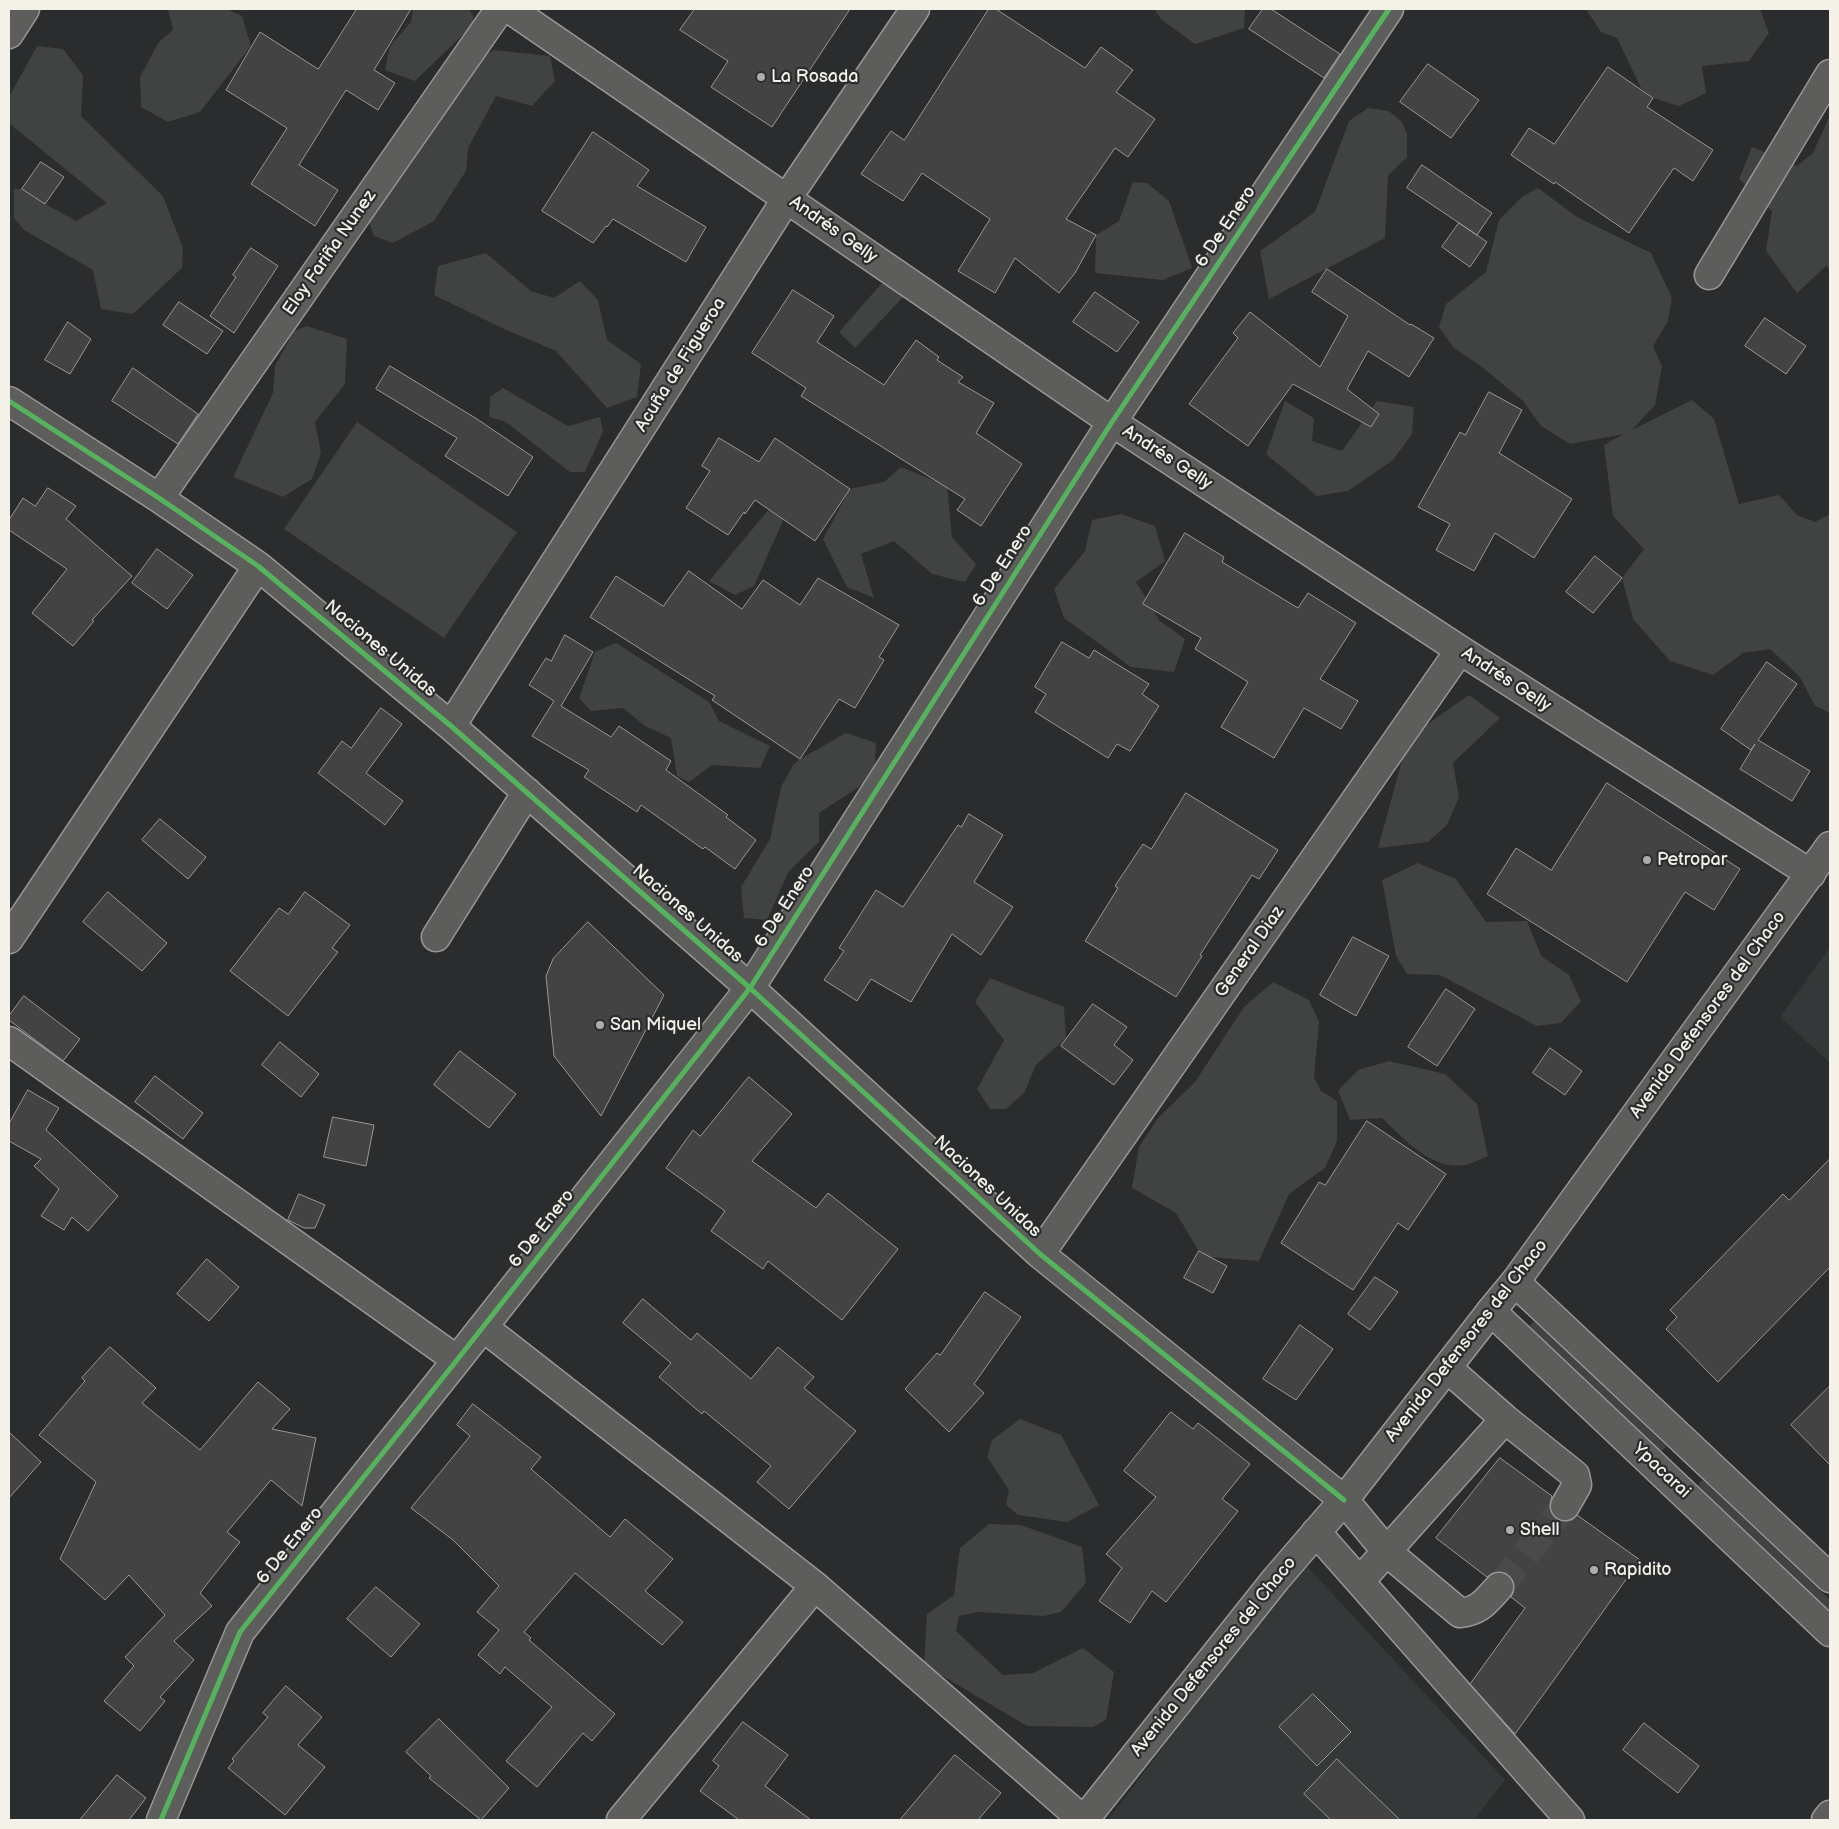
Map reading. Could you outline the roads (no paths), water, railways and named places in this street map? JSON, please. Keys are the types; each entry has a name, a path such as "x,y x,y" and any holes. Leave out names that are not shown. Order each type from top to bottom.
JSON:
{"street":[{"path":"9,34 25,9"},
{"name":"Eloy Fariña Nunez","path":"159,498 500,9"},
{"name":"Andrés Gelly","path":"510,9 1112,422 1460,650 1810,874"},
{"name":"Acuña de Figueroa","path":"451,726 787,198 915,9"},
{"name":"6 De Enero","path":"161,1820 240,1632 750,988 1112,422 1389,9"},
{"path":"1709,275 1830,74"},
{"name":"Naciones Unidas","path":"9,402 159,498 258,566 451,726 750,988 1040,1254 1344,1500 1386,1552 1460,1613 1472,1612 1480,1608 1499,1587"},
{"path":"9,939 258,566"},
{"name":"General Diaz","path":"1040,1254 1460,650"},
{"path":"436,937 527,792"},
{"name":"Avenida Defensores del Chaco","path":"1083,1820 1276,1580 1344,1500 1515,1282 1830,846"},
{"path":"9,1041 457,1360"},
{"name":"Ypacarai","path":"1515,1282 1830,1578"},
{"name":"Ypacarai","path":"1491,1311 1830,1632"},
{"path":"483,1327 815,1586 1083,1820"},
{"path":"1447,1368 1505,1419 1575,1475 1577,1485 1565,1506"},
{"path":"1360,1581 1505,1419"},
{"path":"1671,1481 1695,1452"},
{"path":"1316,1532 1570,1820"},
{"path":"621,1820 815,1586"},
{"path":"1826,1820 1830,1815"}],"tunnel":[{"path":"1499,1587 1565,1506"}],"place":[{"name":"La Rosada","path":"761,77"},
{"name":"Petropar","path":"1647,860"},
{"name":"San Miquel","path":"600,1025"},
{"name":"Shell","path":"1510,1530"},
{"name":"Rapidito","path":"1594,1570"}]}
